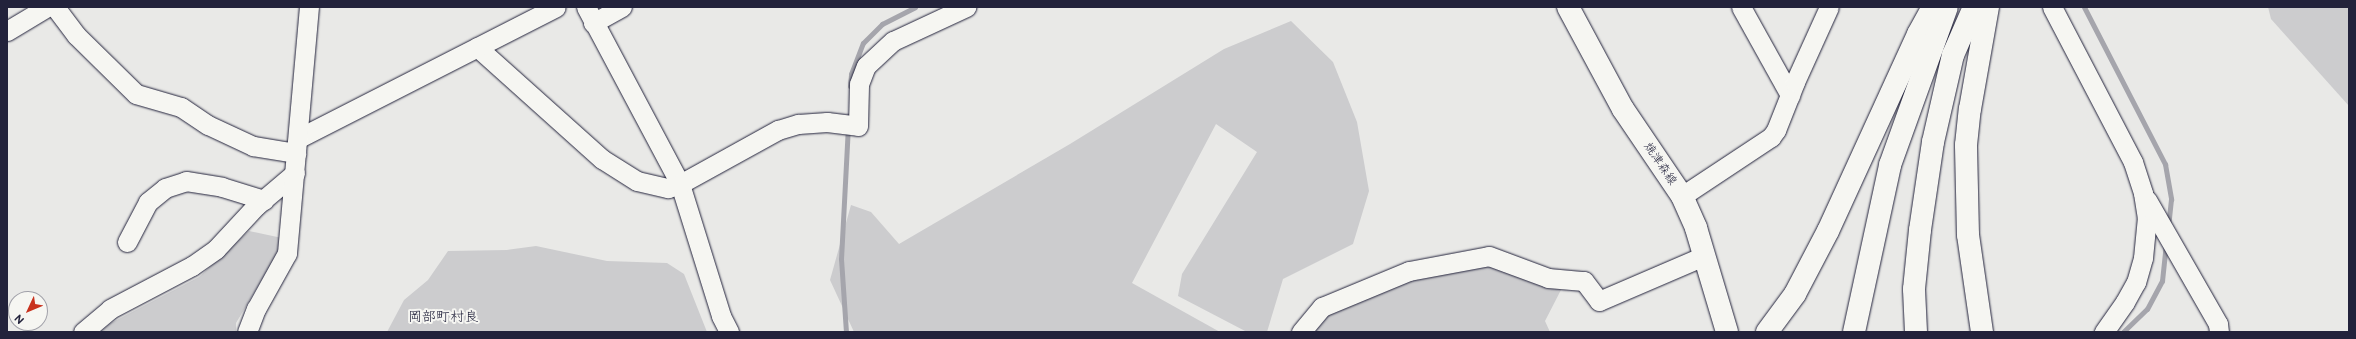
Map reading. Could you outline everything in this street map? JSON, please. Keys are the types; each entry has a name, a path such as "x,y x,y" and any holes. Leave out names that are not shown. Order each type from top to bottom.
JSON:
{"main road":[{"name":"焼津森線","path":"1568,7 1623,109 1682,196 1696,228 1727,332"},
{"path":"1767,332 1795,294 1828,231 1918,34 1933,7"},
{"path":"1854,332 1890,165 1947,7"},
{"path":"1916,332 1914,289 1920,230 1933,142 1953,56 1974,7"},
{"path":"1982,332 1977,308 1968,235 1966,145 1970,109 1988,7"}],"street":[{"path":"7,31 47,7"},
{"path":"55,7 76,35 136,94 181,107 208,125 254,146 298,145 477,47 556,7"},
{"path":"247,332 256,309 288,253 309,7"},
{"path":"622,7 589,15 680,184 721,316 729,332"},
{"path":"477,47 602,159 637,181 668,188 680,184 778,130 798,124 819,123 858,126 859,84 866,66 870,61 893,41 966,7"},
{"path":"1741,7 1790,95"},
{"path":"1682,196 1771,137 1776,130 1829,7"},
{"path":"2052,7 2133,162 2143,193 2146,217 2143,258 2136,282 2126,302 2104,332"},
{"path":"83,332 110,309 192,266 216,249 264,200 295,173"},
{"path":"127,242 148,202 165,188 186,181 222,187 264,200"},
{"path":"2143,193 2218,324 2219,332"},
{"path":"1301,332 1322,307 1409,271 1489,256 1548,278 1584,281 1599,301 1704,256"}],"shaded area":[{"path":"2268,7 2349,7 2349,106 2271,19"},
{"path":"1291,21 1333,62 1357,122 1369,191 1353,244 1283,279 1267,332 1247,332 1178,296 1182,274 1257,152 1216,124 1132,283 1220,332 854,332 830,280 851,205 871,212 899,244 1070,144 1224,49"},
{"path":"249,231 282,238 276,256 236,323 236,332 100,332 111,323 199,277"},
{"path":"536,246 607,261 667,263 684,274 707,332 387,332 404,300 428,280 448,251 507,250"},
{"path":"1500,260 1563,286 1545,321 1550,332 1313,332 1330,309 1417,274"}],"waterway":[{"path":"850,86 851,74 863,43 882,24 915,7"},
{"path":"2084,7 2165,164 2171,199 2168,226"},
{"path":"846,332 841,259 848,127"},
{"path":"2123,332 2147,309 2162,281 2166,245"}],"district":[{"name":"岡部町村良","path":"443,317"}]}
